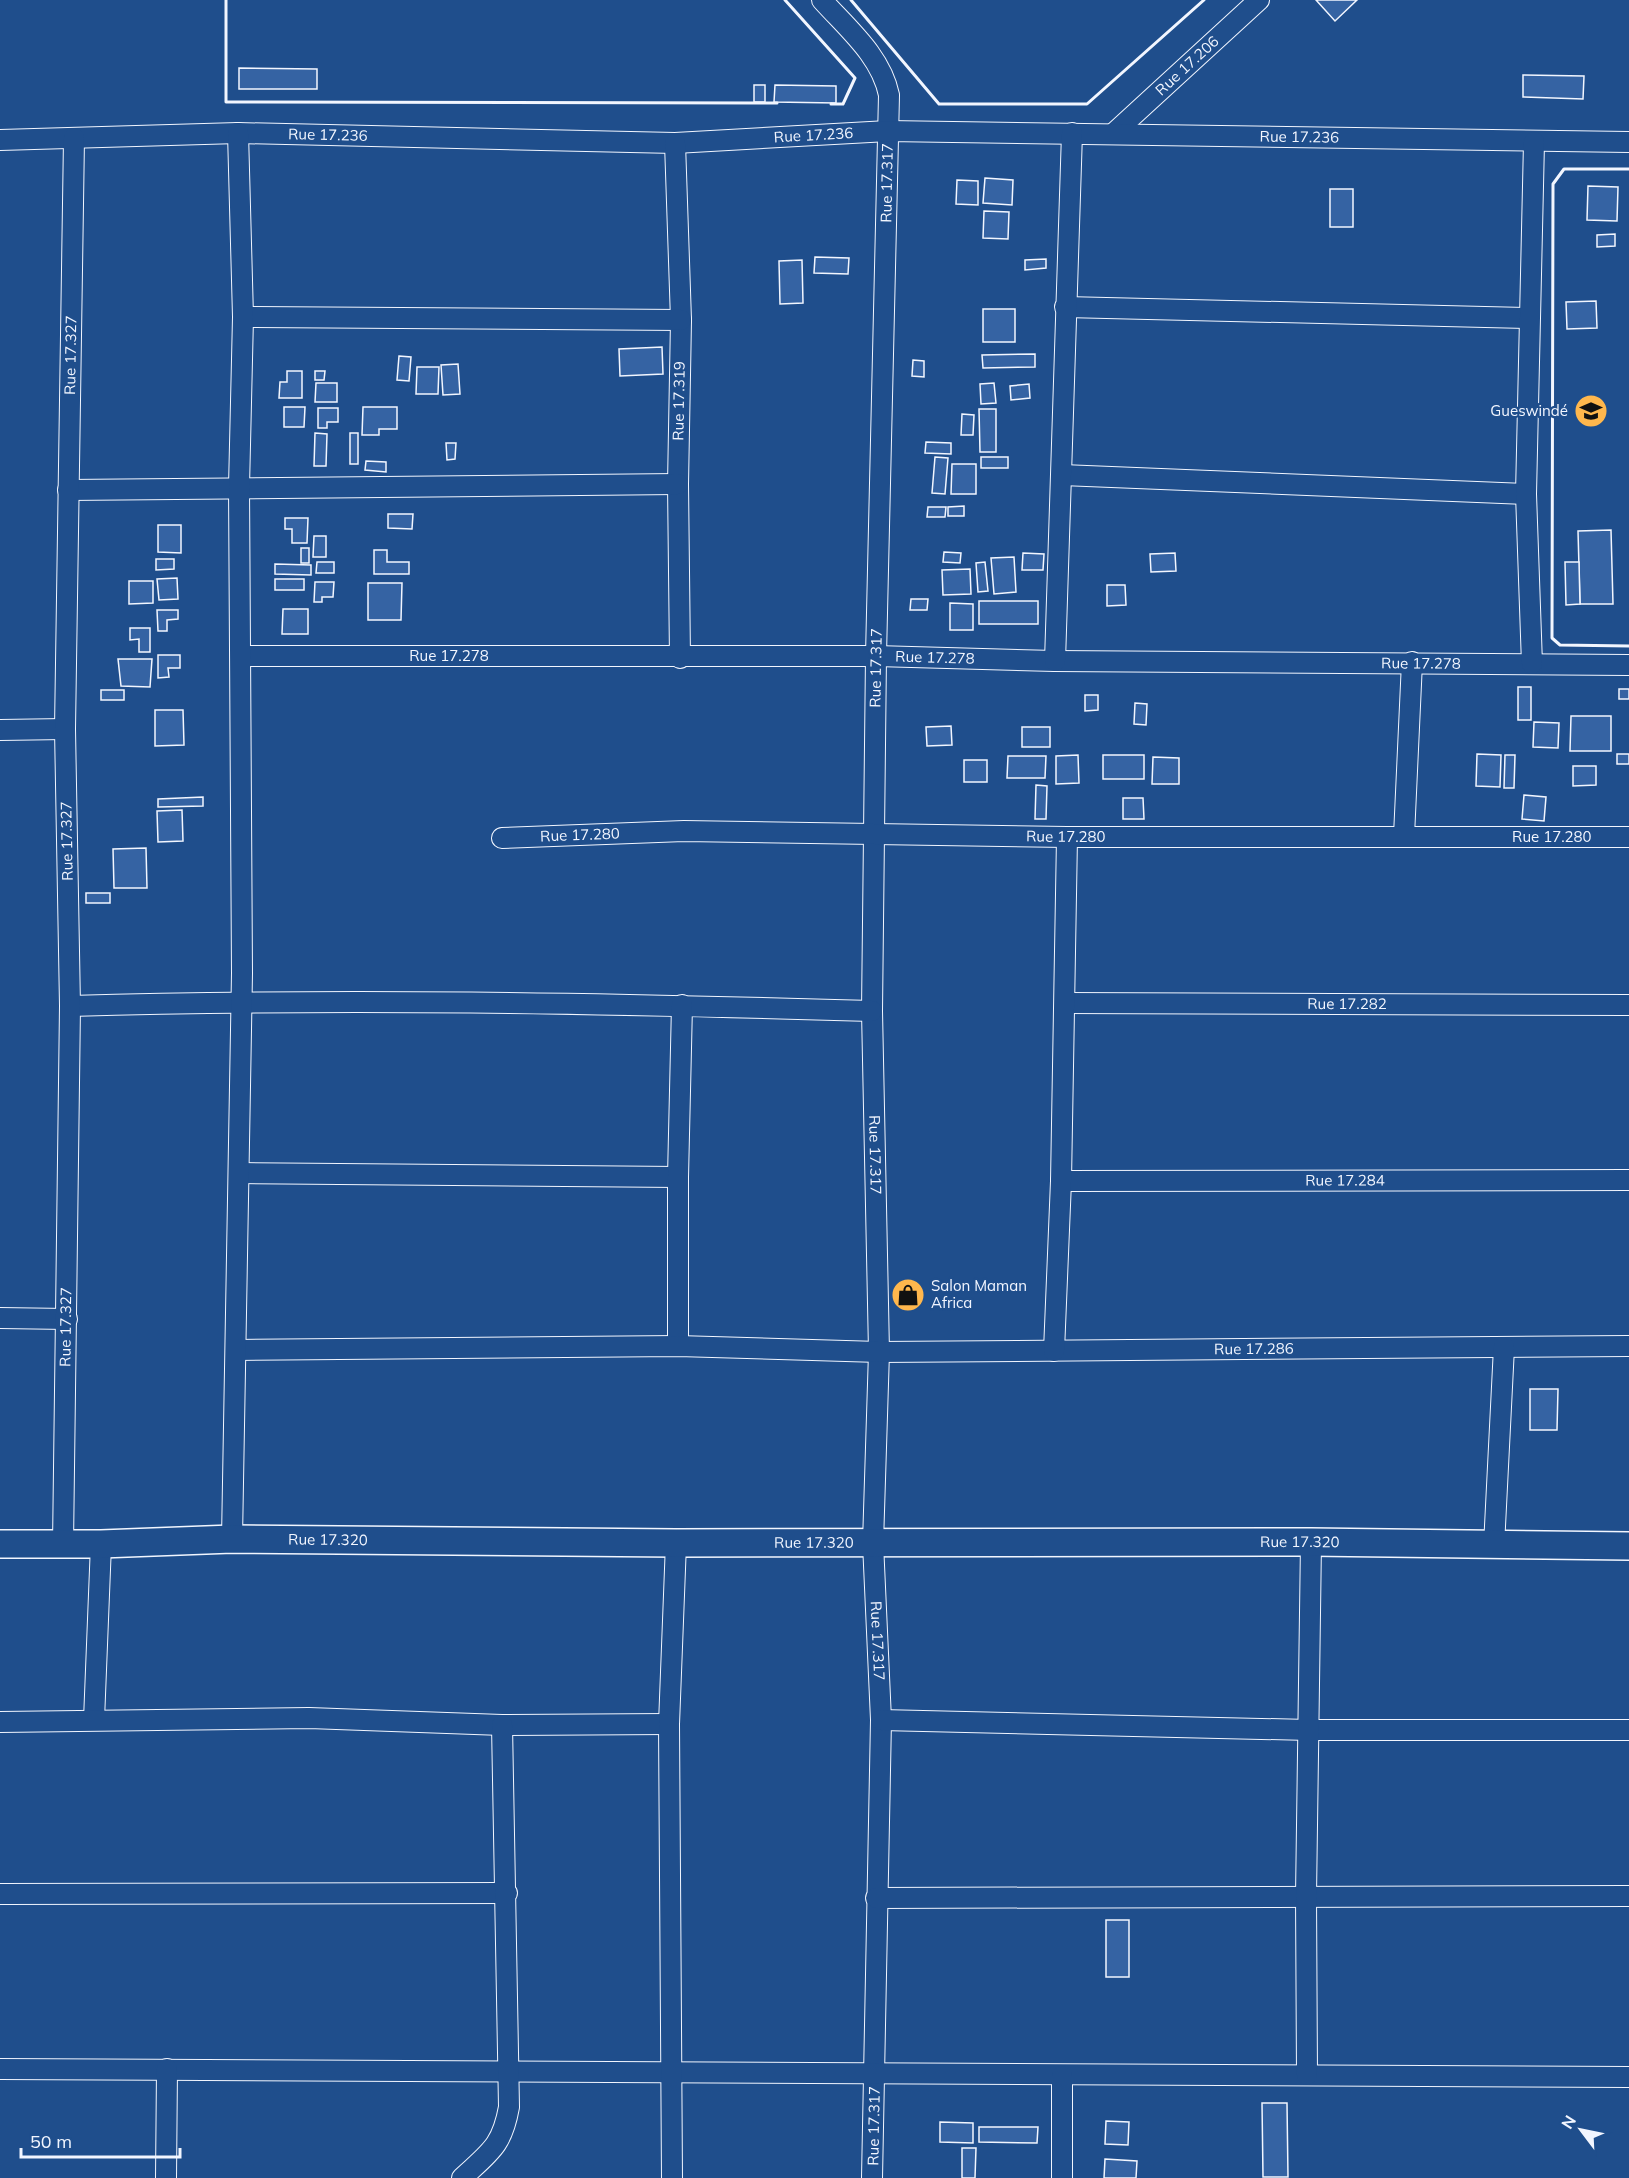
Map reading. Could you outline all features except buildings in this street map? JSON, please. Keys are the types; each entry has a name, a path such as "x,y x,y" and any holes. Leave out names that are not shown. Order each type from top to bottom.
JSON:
{"street":[{"name":"Rue 17.317","path":"822,0 869,52 885,75 889,95 873,832 872,1011 879,1352 873,1543 881,1720 872,2178"},
{"name":"Rue 17.206","path":"1115,132 1259,0"},
{"name":"Rue 17.236","path":"0,141 238,133 675,143 888,131 1115,132 1534,142 1629,142"},
{"path":"232,1539 242,1000 238,488 243,318 238,133"},
{"path":"1055,661 1072,133"},
{"name":"Rue 17.327","path":"63,1545 70,1006 65,729 74,138"},
{"path":"1532,664 1526,494 1528,318 1534,142"},
{"name":"Rue 17.319","path":"675,143 681,320 678,484 680,658"},
{"path":"1065,307 1528,318"},
{"path":"243,318 681,320"},
{"path":"1062,475 1526,494"},
{"path":"68,490 678,484"},
{"name":"Rue 17.278","path":"241,656 680,658 876,656 1055,661 1629,665"},
{"path":"1404,836 1412,662"},
{"path":"0,729 65,729"},
{"name":"Rue 17.280","path":"501,838 684,831 873,832 1067,837 1629,837"},
{"path":"1054,1351 1061,1181 1067,837"},
{"path":"70,1006 242,1000 682,1005 872,1011"},
{"name":"Rue 17.282","path":"1065,1003 1629,1005"},
{"path":"678,1347 678,1176 682,1005"},
{"path":"240,1173 678,1176"},
{"name":"Rue 17.284","path":"1061,1181 1629,1180"},
{"path":"0,1318 67,1318"},
{"name":"Rue 17.286","path":"236,1350 678,1347 879,1352 1629,1346"},
{"path":"1494,1546 1504,1347"},
{"name":"Rue 17.320","path":"0,1544 101,1545 232,1539 676,1543 1311,1542 1629,1546"},
{"path":"1307,2075 1306,1896 1311,1542"},
{"path":"672,2178 669,1724 676,1543"},
{"path":"93,1720 101,1545"},
{"path":"0,1722 309,1718 502,1725 669,1724"},
{"path":"881,1720 1309,1730 1629,1730"},
{"path":"462,2178 497,2146 506,2128 509,2107 507,1893 502,1725"},
{"path":"0,1894 507,1893"},
{"path":"876,1898 1629,1896"},
{"path":"0,2069 1629,2077"},
{"path":"165,2178 167,2069"},
{"path":"1062,2076 1062,2178"}],"wall":[{"path":"226,0 226,102 777,103"},
{"path":"785,0 855,78 843,104 831,104"},
{"path":"851,0 939,104 1087,104 1204,0"},
{"path":"1629,169 1564,169 1553,184 1552,638 1560,645 1629,646"}],"place":[{"name":"Gueswindé","path":"1591,411"},
{"name":"Salon Maman Africa","path":"908,1295"}]}
